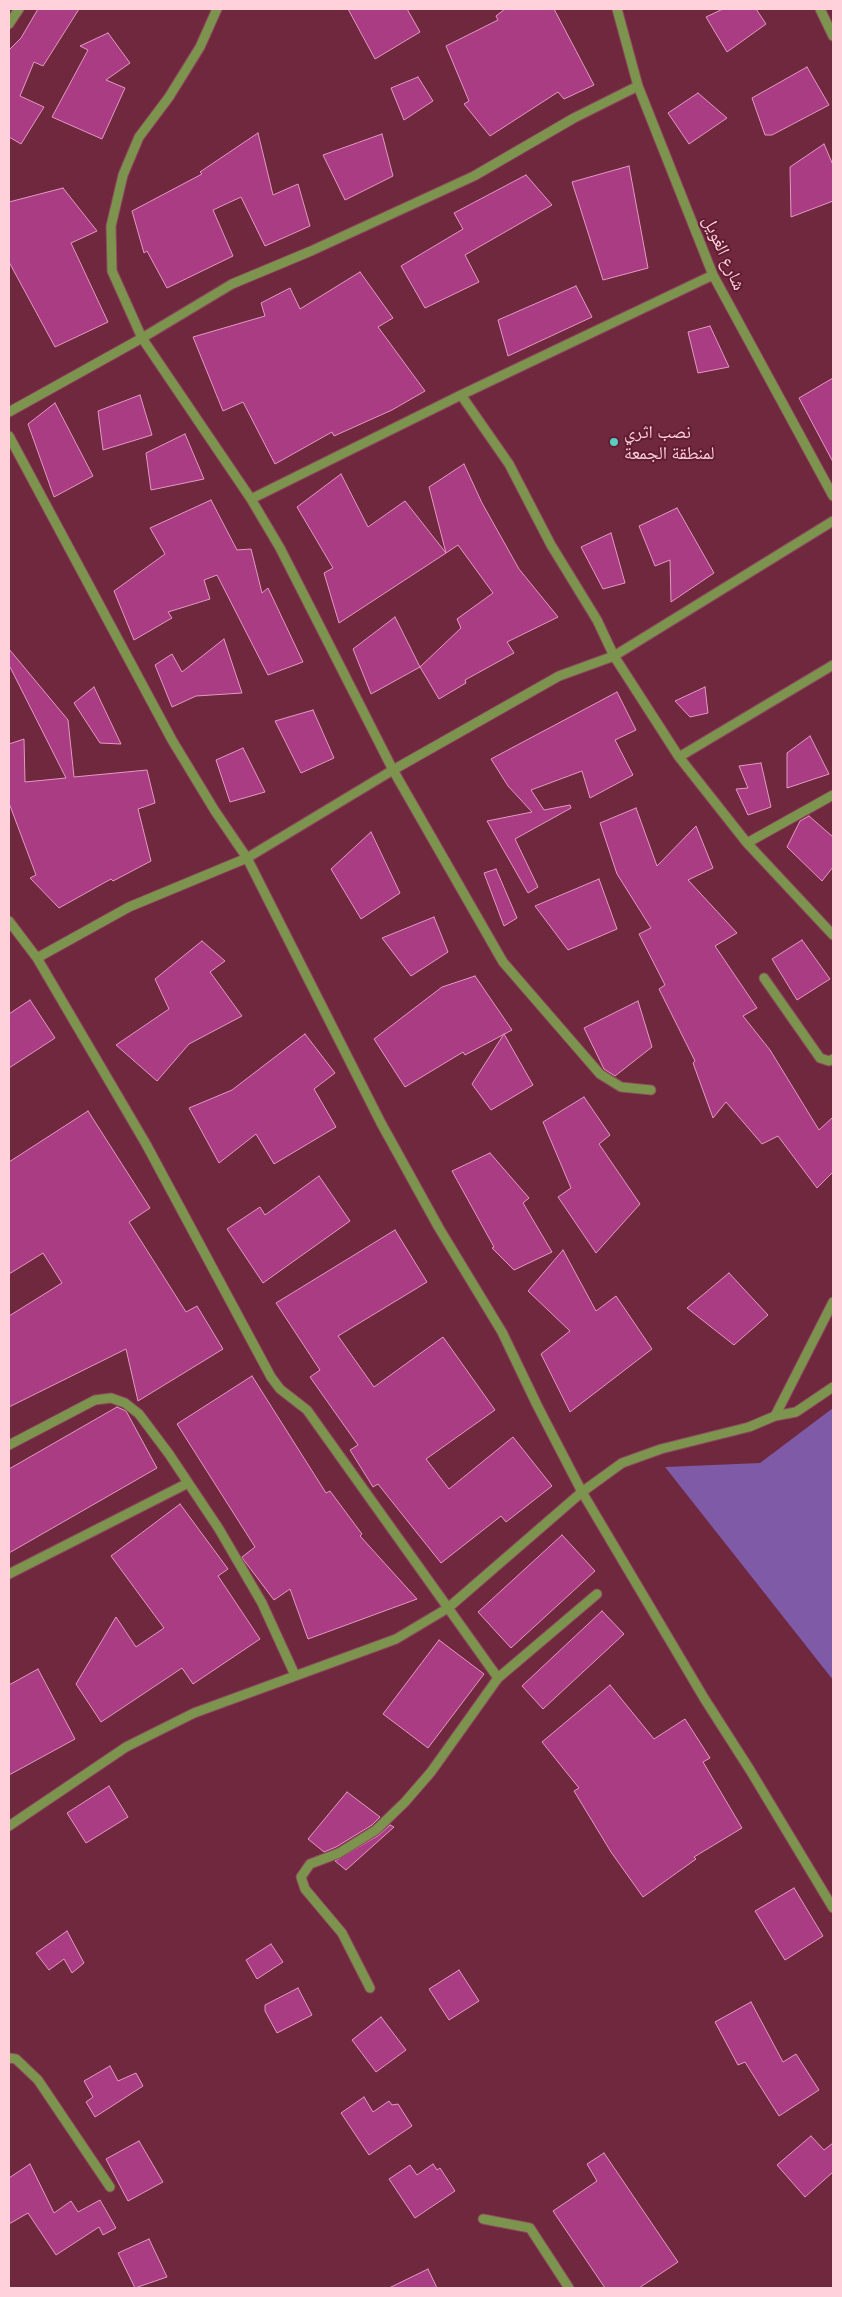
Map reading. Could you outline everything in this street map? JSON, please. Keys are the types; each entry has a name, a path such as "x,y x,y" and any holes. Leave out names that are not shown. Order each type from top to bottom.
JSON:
{"street":[{"path":"9,24 19,9"},
{"path":"217,9 200,47 169,97 139,137 122,175 112,226 112,271 142,338 251,499 280,548 393,770 503,962 600,1074 621,1087 651,1090"},
{"name":"شارع الغويل","path":"617,9 638,86 713,275 833,496"},
{"path":"820,9 833,36"},
{"path":"9,412 142,338 232,284 312,251 474,176 574,118 638,86"},
{"path":"251,499 461,395 713,275"},
{"path":"461,395 509,464 551,545 597,620 614,656 679,756 747,844 833,935"},
{"path":"9,436 172,740 215,812 247,858 381,1123 439,1228 502,1332 582,1492 704,1698 750,1770 833,1908"},
{"path":"37,958 129,907 247,858 393,770 559,676 614,656 833,521"},
{"path":"679,756 833,665"},
{"path":"747,844 833,795"},
{"path":"11,927 37,958 146,1144 271,1377 280,1389 306,1410 498,1678"},
{"path":"764,978 820,1058 829,1061 833,1059"},
{"path":"775,1416 833,1302"},
{"path":"9,1826 126,1748 194,1713 396,1639 448,1608 582,1492 622,1463 661,1449 749,1427 775,1416 796,1412 833,1388"},
{"path":"9,1445 95,1400 111,1398 125,1403 139,1414 219,1529 262,1603 295,1675"},
{"path":"9,1574 188,1483"},
{"path":"370,1988 342,1933 305,1889 301,1876 310,1864 339,1853 376,1830 405,1802 430,1772 498,1678 596,1594"},
{"path":"9,2058 16,2060 38,2080 110,2187"},
{"path":"484,2219 530,2228 569,2288"}],"shaded area":[{"path":"833,1408 833,1680 665,1467 760,1463"}],"building":[{"path":"38,9 79,9 43,66 34,62 20,96 44,107 21,144 9,137 9,50 21,38"},
{"path":"348,9 407,9 420,32 375,59"},
{"path":"505,9 554,9 594,85 564,99 558,92 490,136 464,104 469,101 446,46 498,20 496,16"},
{"path":"723,9 756,9 766,24 727,52 706,17"},
{"path":"108,33 130,63 106,80 125,88 102,139 52,117 88,50 80,46"},
{"path":"807,67 829,105 772,135 765,135 752,98"},
{"path":"418,77 433,101 404,120 391,88"},
{"path":"698,93 727,118 689,144 668,113"},
{"path":"258,133 273,195 298,184 310,226 265,246 241,197 213,210 233,256 167,288 147,251 144,253 132,211 202,174 200,172"},
{"path":"382,134 393,176 345,200 323,155"},
{"path":"824,144 833,165 833,201 791,217 790,167"},
{"path":"629,166 648,268 603,280 572,182"},
{"path":"526,175 552,205 465,255 479,282 425,308 401,266 463,229 454,213"},
{"path":"63,188 97,231 71,243 108,322 55,347 9,262 9,202"},
{"path":"360,272 393,318 378,327 425,391 392,410 334,436 332,432 275,464 243,402 223,411 193,337 265,316 261,303 290,288 300,309"},
{"path":"576,286 592,317 508,356 498,320"},
{"path":"710,326 729,367 698,373 688,332"},
{"path":"833,378 833,462 799,398"},
{"path":"140,395 152,435 103,450 98,411"},
{"path":"55,403 93,476 54,497 28,424"},
{"path":"185,434 204,479 151,490 146,453"},
{"path":"464,464 482,503 519,569 558,617 507,642 514,653 465,680 466,683 439,699 420,667 461,628 457,619 493,593 458,545 446,553 429,487"},
{"path":"341,474 368,527 405,501 446,553 339,623 324,573 333,568 297,507"},
{"path":"211,500 237,550 251,549 262,593 268,588 303,662 268,675 217,575 204,580 210,599 168,612 172,618 134,640 114,591 165,554 150,528"},
{"path":"677,508 714,573 671,602 670,560 655,566 639,526"},
{"path":"611,533 625,583 603,589 581,547"},
{"path":"395,617 420,667 371,694 353,649"},
{"path":"224,639 242,693 196,696 172,707 155,665 172,654 182,672"},
{"path":"9,649 68,720 74,777 147,770 155,803 138,809 151,861 113,881 111,879 59,908 30,878 36,875 9,803 9,744 24,739 25,782 66,778 9,665"},
{"path":"94,687 121,744 100,743 74,703"},
{"path":"705,687 708,713 690,717 675,701"},
{"path":"617,692 636,730 615,740 633,775 590,798 582,771 531,790 544,810 570,805 571,808 515,839 538,887 528,893 487,821 532,812 508,786 491,759"},
{"path":"313,710 334,758 301,773 275,721"},
{"path":"810,736 829,774 787,788 787,753"},
{"path":"243,748 265,792 230,802 216,760"},
{"path":"761,763 771,807 748,815 736,789 748,788 739,766"},
{"path":"636,808 657,866 696,826 713,868 688,880 737,933 715,946 757,1008 743,1016 770,1050 819,1130 833,1117 833,1172 817,1188 778,1136 762,1144 726,1102 713,1118 693,1063 695,1061 659,989 665,985 639,934 651,928 617,874 600,823"},
{"path":"809,816 833,837 833,867 822,881 787,847 800,821"},
{"path":"371,832 400,893 361,919 331,869"},
{"path":"496,869 517,918 504,926 484,873"},
{"path":"599,879 617,929 568,950 535,906"},
{"path":"434,917 448,952 411,976 382,938"},
{"path":"802,940 830,979 797,1000 772,959"},
{"path":"202,941 225,961 210,972 242,1016 189,1044 157,1081 116,1045 169,1009 155,979"},
{"path":"475,976 512,1030 465,1055 463,1052 405,1087 374,1039 442,987"},
{"path":"30,1000 55,1038 9,1068 9,1014"},
{"path":"638,1001 652,1047 615,1076 604,1069 584,1028"},
{"path":"305,1034 335,1073 314,1089 336,1127 274,1164 256,1134 219,1163 189,1108 232,1090"},
{"path":"504,1034 533,1085 491,1110 472,1084"},
{"path":"584,1097 610,1135 599,1144 640,1204 596,1253 558,1197 571,1188 543,1122"},
{"path":"88,1111 150,1208 129,1222 186,1312 197,1306 223,1349 138,1401 126,1349 9,1407 9,1316 62,1283 43,1253 9,1274 9,1162"},
{"path":"490,1153 529,1198 523,1203 552,1252 514,1270 492,1248 494,1247 452,1171"},
{"path":"319,1176 350,1221 263,1283 227,1229 260,1207 265,1215"},
{"path":"395,1230 427,1282 338,1336 374,1387 443,1337 495,1410 426,1459 449,1489 513,1437 552,1486 506,1522 501,1516 441,1563 378,1484 373,1487 350,1450 358,1445 310,1377 320,1370 276,1303"},
{"path":"563,1250 596,1311 616,1296 652,1349 570,1412 541,1354 570,1331 528,1291"},
{"path":"729,1273 768,1315 734,1345 687,1308"},
{"path":"252,1376 326,1493 330,1491 362,1534 360,1536 417,1599 308,1639 290,1589 274,1600 243,1559 242,1557 255,1547 177,1424"},
{"path":"117,1407 126,1411 157,1468 9,1553 9,1469"},
{"path":"180,1504 228,1569 218,1576 260,1639 193,1684 182,1668 101,1722 76,1684 116,1617 136,1647 164,1628 111,1556"},
{"path":"562,1535 595,1571 511,1648 478,1612"},
{"path":"602,1611 624,1634 543,1709 522,1686"},
{"path":"439,1640 484,1674 428,1748 383,1714"},
{"path":"38,1669 75,1739 9,1775 9,1685"},
{"path":"610,1685 654,1739 685,1719 710,1758 703,1762 742,1828 694,1857 696,1859 643,1897 611,1852 574,1791 579,1788 542,1742"},
{"path":"109,1786 128,1817 86,1843 67,1813"},
{"path":"347,1792 380,1817 372,1825 336,1847 324,1852 308,1839"},
{"path":"390,1825 394,1827 346,1870 335,1861 379,1835"},
{"path":"794,1888 823,1936 785,1960 755,1911"},
{"path":"67,1931 84,1963 72,1973 64,1959 49,1970 36,1953"},
{"path":"271,1944 283,1962 257,1979 246,1960"},
{"path":"459,1970 479,2001 449,2020 429,1989"},
{"path":"298,1988 312,2015 277,2033 265,2011 265,2005"},
{"path":"751,2002 783,2062 796,2054 819,2090 779,2116 745,2062 738,2065 715,2022"},
{"path":"381,2017 406,2050 376,2072 352,2040"},
{"path":"110,2066 118,2081 136,2073 143,2086 95,2117 86,2102 93,2097 84,2081"},
{"path":"364,2097 373,2112 389,2101 392,2105 398,2104 412,2126 369,2155 341,2113"},
{"path":"811,2136 824,2150 833,2143 833,2172 805,2197 777,2165"},
{"path":"139,2141 163,2182 128,2201 106,2159"},
{"path":"604,2153 678,2262 639,2288 605,2288 553,2211 597,2181 587,2164"},
{"path":"30,2164 54,2213 71,2201 78,2212 100,2200 116,2228 103,2235 99,2227 56,2255 28,2213 9,2224 9,2178"},
{"path":"433,2164 437,2170 440,2168 455,2191 415,2218 389,2179 410,2165 417,2175"},
{"path":"149,2239 167,2277 135,2288 118,2253"},
{"path":"428,2269 437,2288 389,2288"}],"place":[{"name":"نصب اثري لمنطقة الجمعة","path":"614,442"}]}
